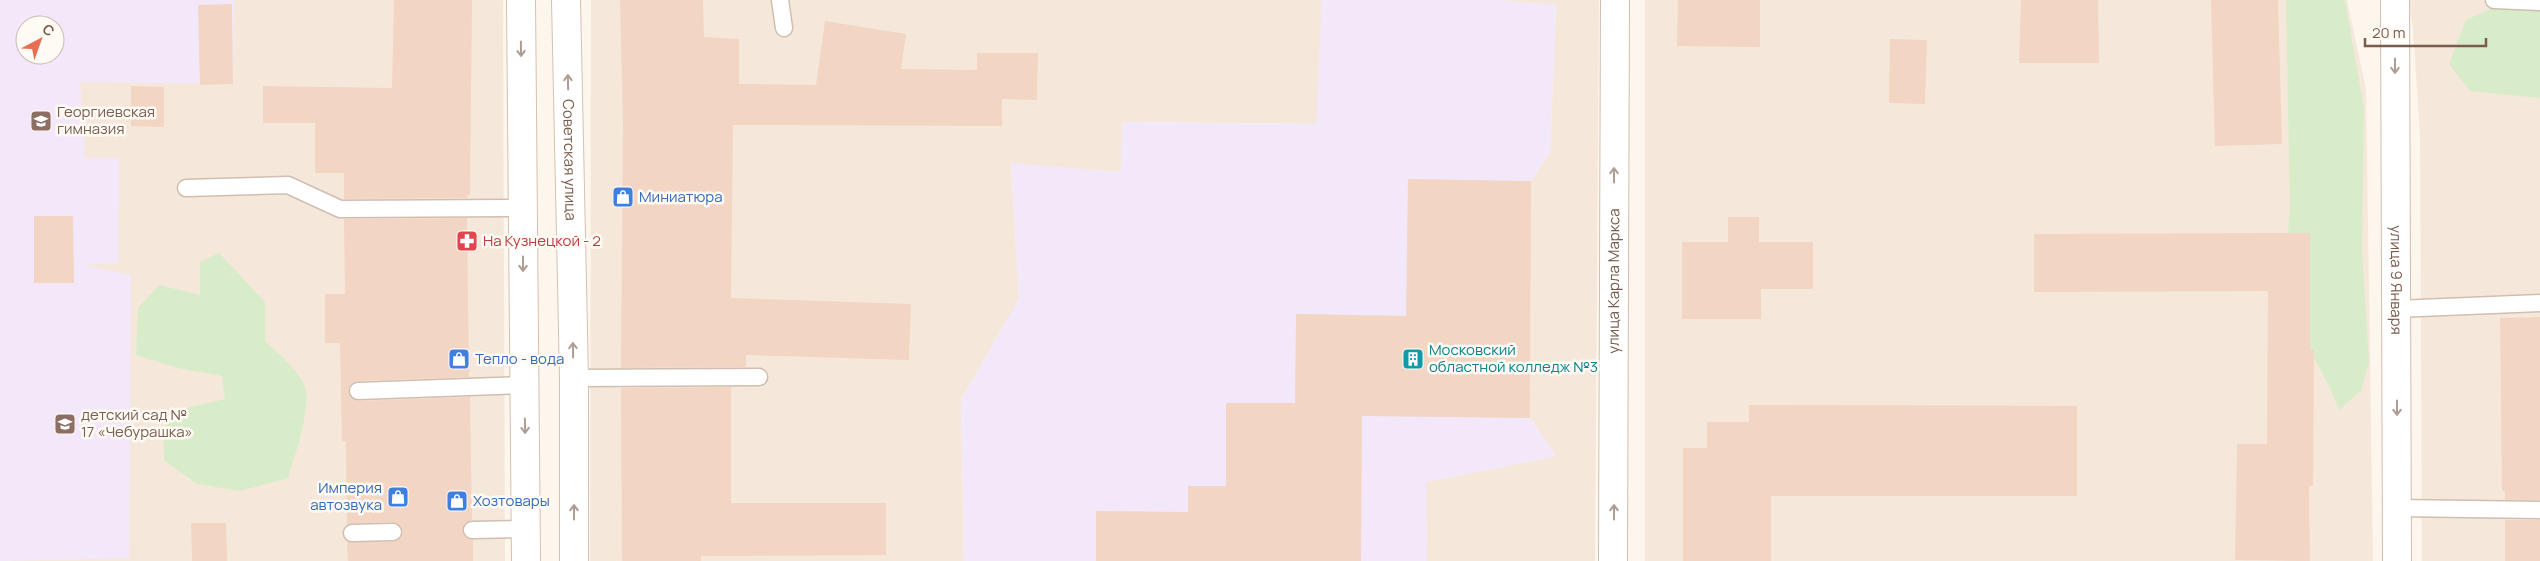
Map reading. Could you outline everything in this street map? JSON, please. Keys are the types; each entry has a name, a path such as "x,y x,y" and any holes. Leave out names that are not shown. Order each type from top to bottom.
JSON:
{"main road":[{"path":"521,0 526,561"},
{"name":"Советская улица","path":"566,0 574,378 574,561"},
{"name":"улица Карла Маркса","path":"1614,561 1615,0"},
{"name":"улица 9 Января","path":"2395,0 2397,561"}],"lane":[{"path":"780,0 784,28"},
{"path":"2494,0 2540,2"},
{"path":"186,188 288,185 340,209 523,208"},
{"path":"2396,309 2540,303"},
{"path":"574,378 759,377"},
{"path":"358,390 524,385"},
{"path":"2397,508 2540,510"},
{"path":"472,530 526,529"},
{"path":"352,533 393,532"}],"shaded area":[{"path":"0,0 503,0 505,561 0,561"},
{"path":"0,0 234,0 233,84 80,82 85,158 119,158 118,263 83,265 131,275 129,558 0,561"},
{"path":"591,0 1322,0 1317,124 1123,122 1121,172 1011,164 1019,299 961,400 964,561 590,561"},
{"path":"1322,0 1498,0 1556,5 1550,152 1531,181 1530,418 1556,456 1426,482 1427,561 964,561 961,400 1019,299 1011,163 1121,172 1122,122 1316,124"},
{"path":"1498,0 1599,0 1595,561 1427,561 1426,482 1556,456 1530,418 1531,181 1550,152 1556,6"},
{"path":"1645,0 2347,0 2366,89 2373,561 1645,561"},
{"path":"2408,0 2540,0 2540,561 2422,561 2420,134 2413,29"}],"green space":[{"path":"2286,0 2345,0 2364,108 2362,251 2369,362 2361,391 2339,410 2328,384 2282,298 2290,209"},
{"path":"2492,8 2540,10 2540,98 2470,91 2449,64 2466,20"},
{"path":"219,253 265,302 265,341 295,370 306,391 303,423 288,478 240,491 197,484 164,460 163,429 182,409 225,399 222,376 178,368 136,355 138,308 159,285 200,295 200,262"}],"building":[{"path":"394,0 472,0 470,195 467,195 467,198 344,199 344,173 315,173 315,123 263,123 263,86 392,88"},
{"path":"620,0 703,0 704,37 739,39 739,84 816,85 825,21 906,34 901,69 977,70 977,53 1038,53 1037,100 1002,99 1002,126 733,125 731,298 911,304 909,360 746,355 746,367 621,368 623,124"},
{"path":"1678,0 1760,0 1760,47 1677,46"},
{"path":"2021,0 2098,0 2099,63 2019,63"},
{"path":"2211,0 2278,0 2282,144 2215,146"},
{"path":"232,4 233,84 200,85 198,5"},
{"path":"1890,39 1927,40 1925,104 1889,103"},
{"path":"131,86 164,87 164,127 131,126"},
{"name":"Московский областной колледж №3","path":"1408,179 1531,181 1530,418 1362,416 1361,561 1096,561 1096,511 1188,512 1188,486 1226,486 1226,403 1295,403 1296,314 1406,316"},
{"path":"34,216 73,216 74,283 34,283"},
{"path":"1728,217 1759,217 1759,242 1813,242 1813,289 1761,289 1761,319 1682,319 1682,242 1728,242"},
{"path":"467,218 469,377 358,381 352,383 348,391 350,397 358,401 470,397 472,520 464,525 462,531 467,538 473,540 473,561 348,561 347,542 394,542 401,537 403,532 401,526 393,522 347,524 346,441 342,441 340,343 325,343 325,294 345,294 344,219"},
{"path":"2310,233 2310,350 2314,350 2313,486 2309,486 2310,561 2235,560 2237,444 2267,444 2268,291 2034,292 2034,234"},
{"path":"2540,317 2540,500 2505,500 2505,491 2502,491 2500,318"},
{"path":"731,387 731,503 886,503 886,555 701,556 701,561 622,561 621,388"},
{"path":"1749,405 2077,406 2077,496 1771,496 1771,561 1683,561 1683,448 1707,448 1707,422 1749,422"},
{"path":"2505,520 2540,520 2540,561 2505,561"},
{"path":"191,523 226,523 227,561 192,561"}],"place":[{"name":"Георгиевская гимназия","path":"41,121"},
{"name":"Миниатюра","path":"623,197"},
{"name":"На Кузнецкой - 2","path":"467,241"},
{"name":"Тепло - вода","path":"459,359"},
{"name":"Московский областной колледж №3","path":"1413,359"},
{"name":"детский сад № 17 «Чебурашка»","path":"65,424"},
{"name":"Империя автозвука","path":"398,497"},
{"name":"Хозтовары","path":"457,501"}]}
